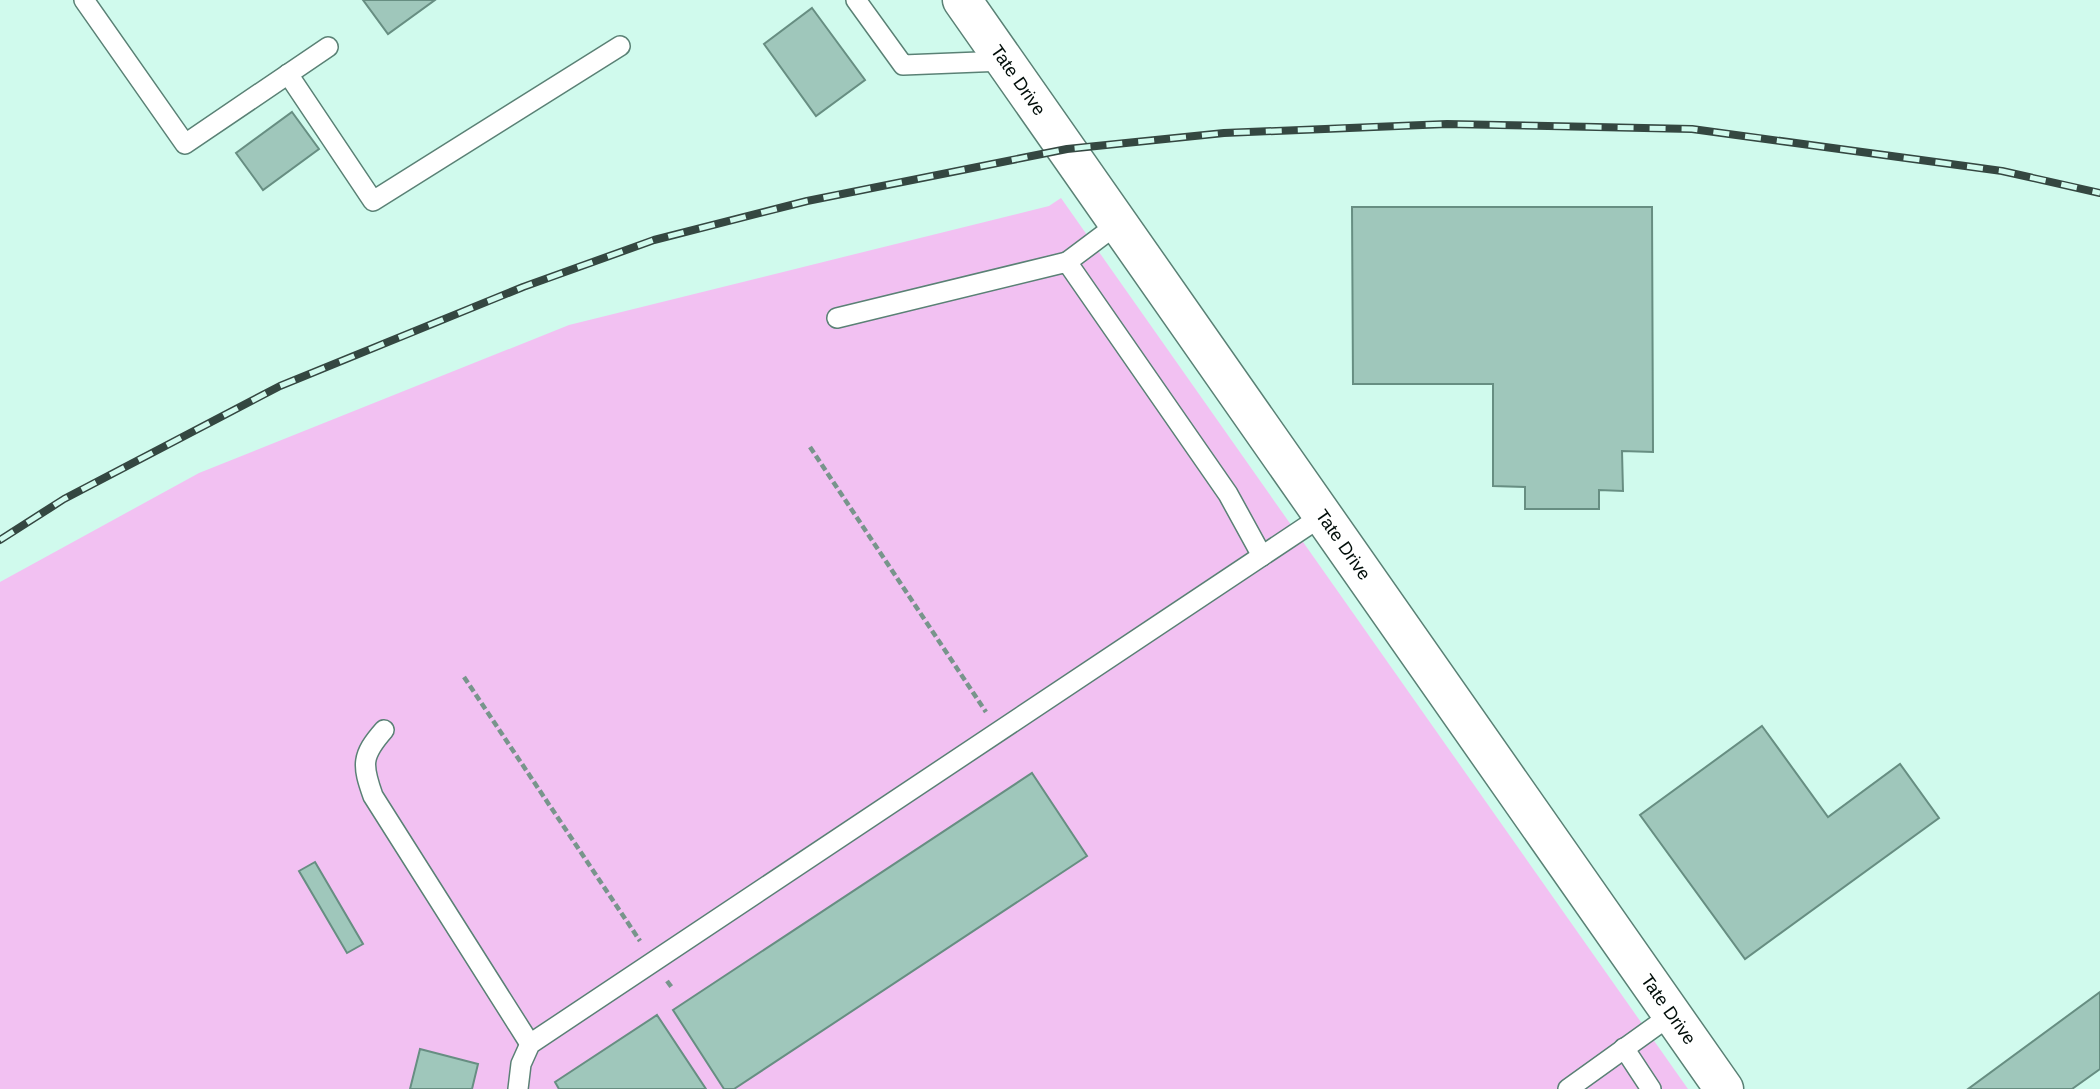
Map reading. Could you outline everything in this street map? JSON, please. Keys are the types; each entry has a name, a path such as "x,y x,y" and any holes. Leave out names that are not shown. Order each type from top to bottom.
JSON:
{"street":[{"name":"Tate Drive","path":"961,0 1724,1089"}],"lane":[{"path":"84,0 186,144 328,47"},
{"path":"856,0 903,65 1004,61"},
{"path":"288,74 373,201 620,46"},
{"path":"837,318 1067,262 1119,223"},
{"path":"1067,262 1228,494 1262,556"},
{"path":"518,1089 521,1063 530,1044 1322,516"},
{"path":"384,730 365,755 364,772 373,796 530,1044"},
{"path":"1568,1089 1671,1015"},
{"path":"1624,1048 1651,1089"}],"path":[{"path":"810,447 999,731"},
{"path":"464,677 673,989"}],"shaded area":[{"path":"1061,198 1688,1089 0,1089 0,582 199,473 569,325 1049,206"}],"building":[{"path":"363,0 435,0 388,34"},
{"path":"812,8 865,80 816,116 764,44"},
{"path":"292,112 319,149 263,190 236,153"},
{"path":"1352,207 1652,207 1653,452 1622,451 1623,491 1599,490 1599,509 1525,509 1525,487 1493,486 1493,384 1353,384"},
{"path":"1762,726 1828,817 1900,764 1939,818 1745,959 1640,815"},
{"path":"1032,773 1087,856 734,1089 724,1089 673,1010"},
{"path":"315,862 363,944 347,953 299,871"},
{"path":"2100,992 2100,1069 2072,1089 1968,1089"},
{"path":"657,1015 706,1089 559,1089 555,1082"},
{"path":"420,1049 478,1064 472,1089 410,1089"}],"railway":[{"path":"0,540 64,499 280,386 523,287 654,240 807,201 1067,149 1224,133 1447,124 1692,129 2002,171 2100,193"}]}
